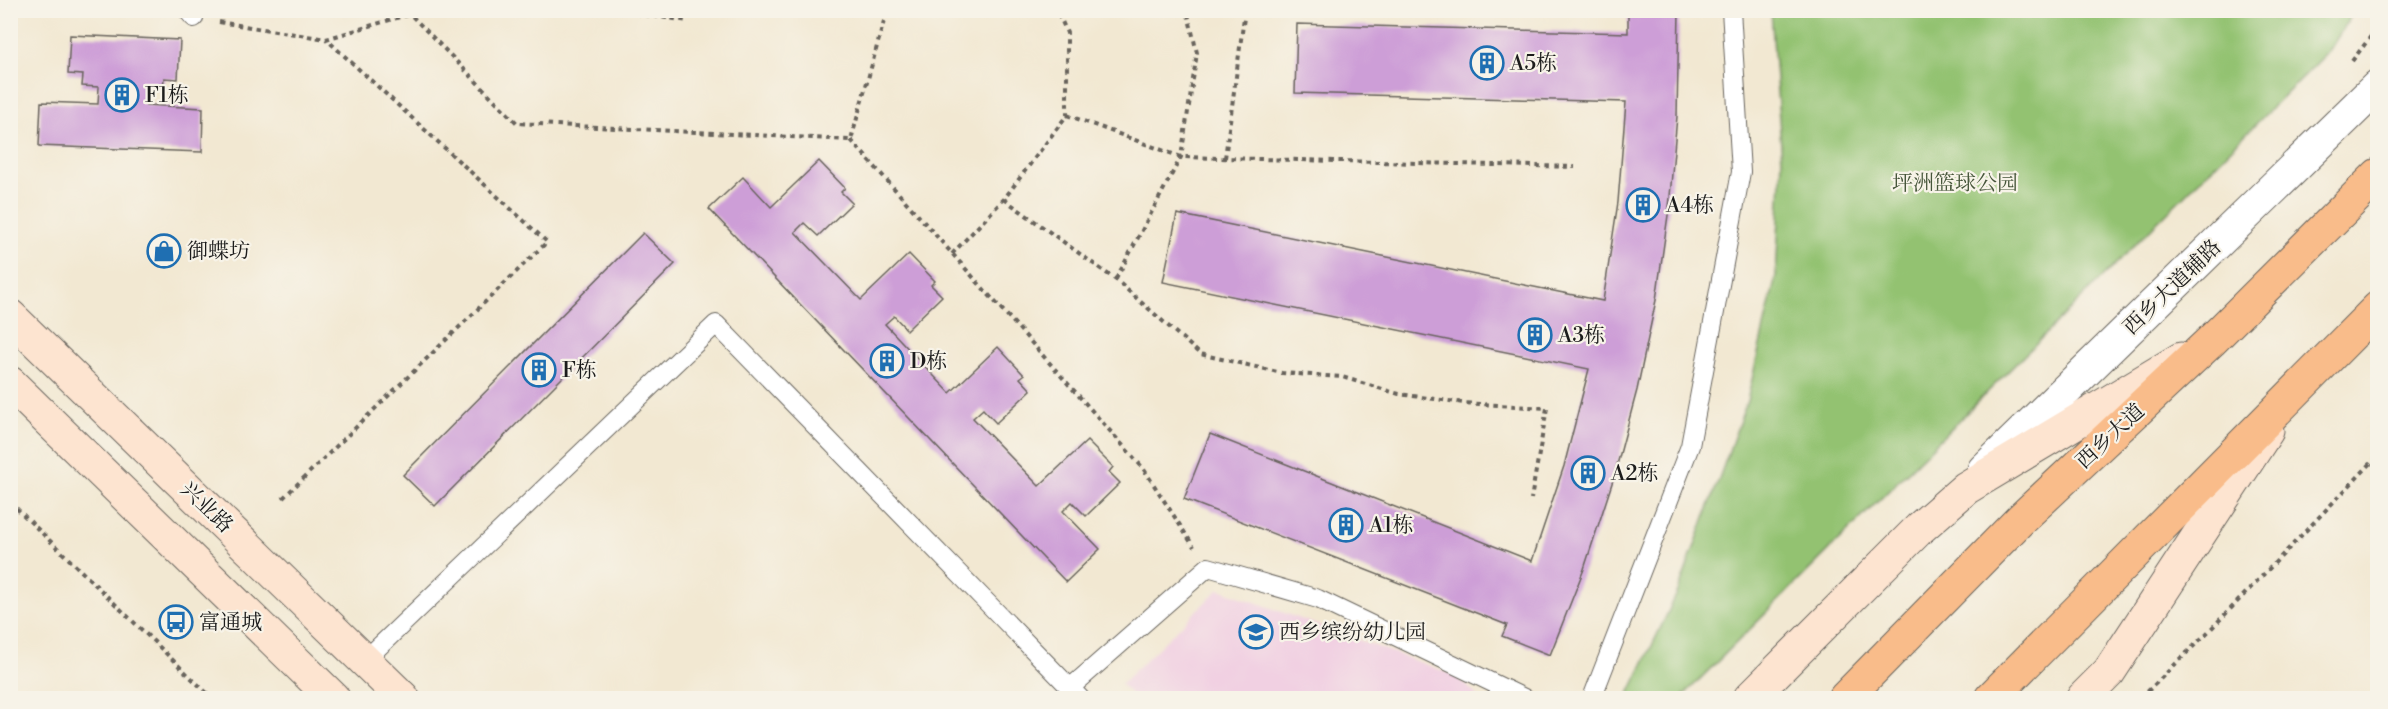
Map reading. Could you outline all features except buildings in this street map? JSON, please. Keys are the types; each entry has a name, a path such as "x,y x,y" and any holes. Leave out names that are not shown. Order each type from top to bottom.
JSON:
{"main road":[{"name":"西乡大道","path":"1845,699 2020,520 2211,341 2378,175"},
{"path":"1991,699 2378,308"},
{"name":"兴业路","path":"10,316 403,699"},
{"name":"西乡大道辅路","path":"1750,699 1920,528 1966,488 2211,341"},
{"path":"10,383 333,699"},
{"path":"2083,699 2109,672 2284,404"}],"street":[{"name":"西乡大道辅路","path":"1966,488 2378,86"}],"lane":[{"path":"1592,699 1690,446 1741,172 1731,10"},
{"path":"364,661 716,324 1075,693 1208,567 1318,599 1524,699"}],"path":[{"path":"609,10 689,21"},
{"path":"851,140 887,10"},
{"path":"952,254 1004,199 1067,115 1067,33 1056,10"},
{"path":"1116,280 1181,157 1197,53 1187,10"},
{"path":"1225,159 1245,10"},
{"path":"191,14 326,39 408,12 517,123 851,140 1143,468 1208,567"},
{"path":"283,498 547,242 326,39"},
{"path":"1067,115 1181,157 1575,167"},
{"path":"1004,199 1116,280 1200,354 1282,374 1342,377 1399,394 1464,403 1547,408 1531,499"},
{"path":"2140,699 2210,631 2378,456"},
{"path":"10,502 212,699"}],"shaded area":[{"name":"西乡缤纷幼儿园","path":"1219,589 1457,676 1479,698 1135,698 1121,684"}],"green space":[{"name":"坪洲篮球公园","path":"1771,11 2354,11 2329,51 1681,698 1627,698 1679,589 1747,401 1776,276 1782,160"}],"place":[{"name":"A5栋","path":"1487,63"},
{"name":"F1栋","path":"122,95"},
{"name":"A4栋","path":"1643,205"},
{"name":"御蝶坊","path":"164,251"},
{"name":"A3栋","path":"1535,335"},
{"name":"D栋","path":"887,361"},
{"name":"F栋","path":"539,370"},
{"name":"A2栋","path":"1588,473"},
{"name":"A1栋","path":"1346,525"},
{"name":"富通城","path":"176,622"},
{"name":"西乡缤纷幼儿园","path":"1256,632"}]}
